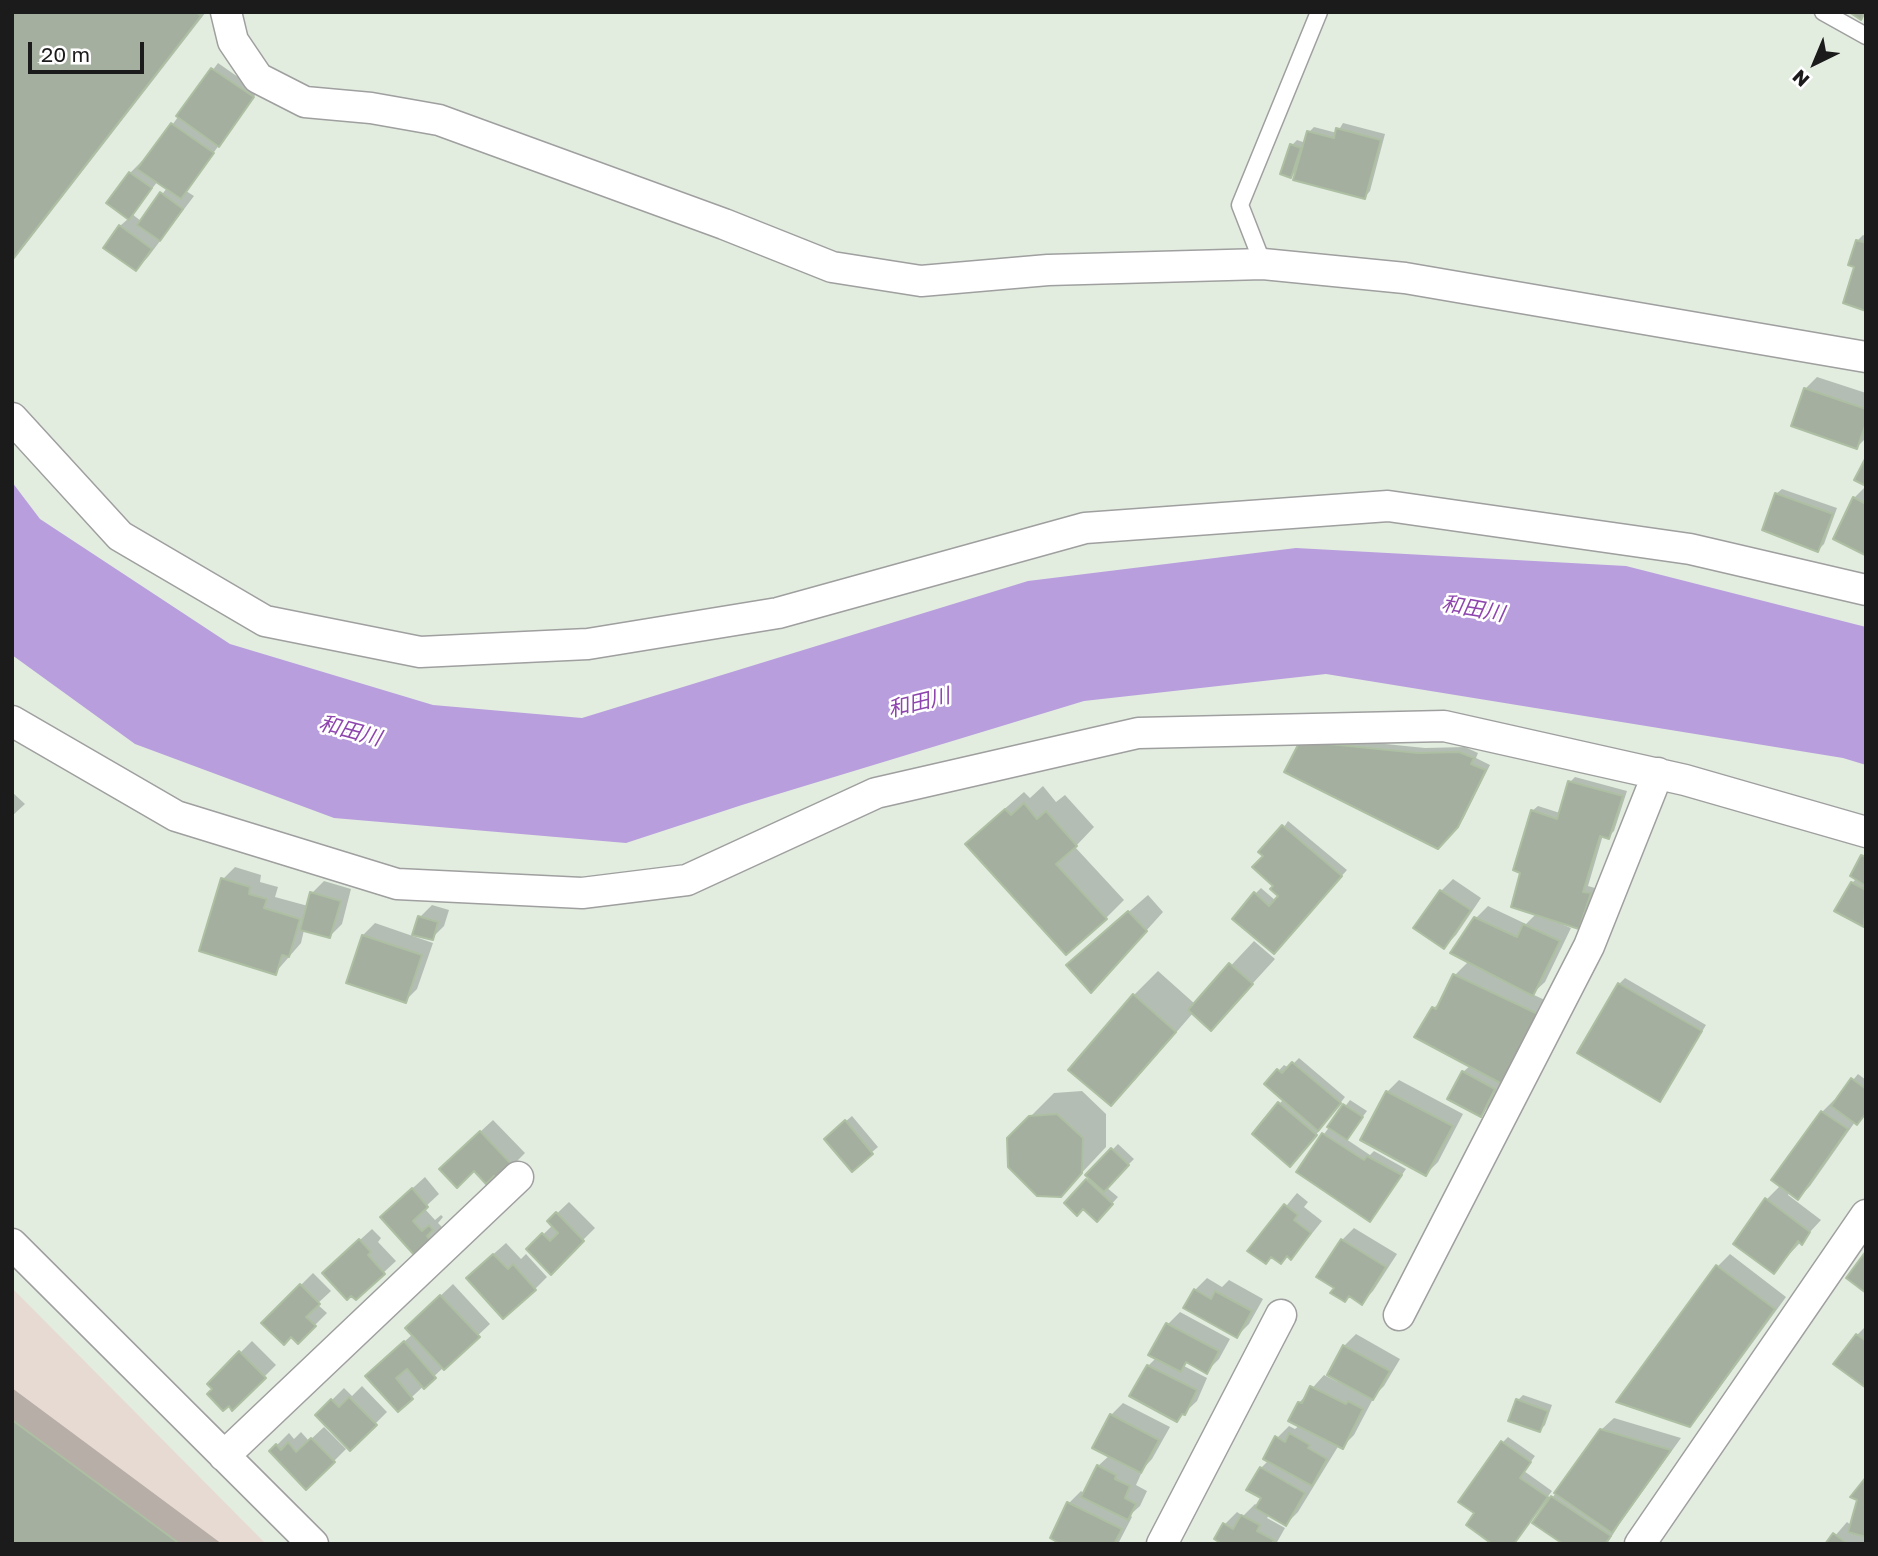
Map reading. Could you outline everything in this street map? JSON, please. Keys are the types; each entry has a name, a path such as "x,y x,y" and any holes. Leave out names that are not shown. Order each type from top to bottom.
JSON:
{"street":[{"path":"226,12 233,41 258,78 305,102 371,108 439,120 724,224 832,267 921,281 1048,270 1263,264 1405,278 1866,357"},
{"path":"12,418 120,536 265,621 420,652 588,644 778,612 1085,528 1388,506 1690,549 1866,590"},
{"path":"12,721 176,816 397,884 582,893 687,880 876,793 1138,733 1444,726 1658,773 1866,832"},
{"path":"1399,1315 1589,946 1658,773"},
{"path":"224,1456 518,1177"},
{"path":"1640,1544 1866,1215"},
{"path":"12,1244 313,1544"},
{"path":"1162,1544 1281,1315"}],"lane":[{"path":"1263,264 1240,205 1319,12"},
{"path":"1823,12 1866,36"}],"shaded area":[{"path":"12,1288 266,1544 12,1544"}],"water":[{"name":"和田川","path":"12,482 40,519 230,644 433,705 582,718 1028,581 1296,548 1626,566 1866,627 1866,765 1843,758 1326,674 1084,701 626,843 334,818 135,744 12,655"}],"building":[{"path":"12,12 196,12 201,16 12,260"},
{"path":"1849,12 1865,12 1861,20"},
{"path":"211,68 254,97 219,147 176,116"},
{"path":"171,123 214,153 181,199 137,169"},
{"path":"1336,128 1381,140 1365,199 1293,180 1307,131 1334,138"},
{"path":"1290,144 1301,148 1291,178 1280,174"},
{"path":"129,172 152,188 129,220 106,203"},
{"path":"160,192 183,209 160,241 137,225"},
{"path":"119,225 152,249 136,271 103,248"},
{"path":"1856,240 1866,243 1866,311 1843,303 1854,267 1848,265"},
{"path":"1804,388 1866,409 1866,423 1857,449 1791,426"},
{"path":"1866,457 1866,486 1854,480"},
{"path":"1775,493 1833,514 1818,552 1762,530"},
{"path":"1853,497 1866,504 1865,555 1833,539"},
{"path":"1300,741 1418,753 1459,752 1474,758 1471,764 1486,770 1458,827 1438,849 1284,772"},
{"path":"1568,781 1623,796 1609,839 1600,836 1583,892 1591,893 1579,929 1511,907 1520,873 1513,870 1531,810 1557,819"},
{"path":"1024,803 1037,819 1046,811 1077,846 1056,864 1107,919 1066,955 965,844 1005,809 1011,815"},
{"path":"1282,825 1342,876 1274,954 1232,919 1254,892 1269,906 1278,896 1270,889 1273,886 1252,867 1263,856 1258,852"},
{"path":"1861,855 1866,857 1866,886 1850,876"},
{"path":"221,878 250,887 249,894 267,899 264,908 300,919 289,957 282,955 276,975 199,951"},
{"path":"1851,882 1866,890 1864,927 1834,911"},
{"path":"1440,890 1471,910 1444,949 1413,928"},
{"path":"310,892 341,901 330,938 300,930"},
{"path":"1128,911 1147,931 1091,993 1066,965"},
{"path":"418,916 438,922 433,940 412,935"},
{"path":"1474,917 1517,937 1523,924 1560,941 1533,996 1450,953"},
{"path":"362,935 422,955 406,1003 346,983"},
{"path":"1229,963 1253,984 1211,1031 1188,1010"},
{"path":"1453,974 1538,1014 1504,1085 1414,1037 1432,1007 1436,1009"},
{"path":"1618,983 1702,1031 1660,1102 1577,1053"},
{"path":"1133,994 1176,1032 1111,1106 1068,1070"},
{"path":"1292,1062 1341,1103 1318,1131 1264,1084 1277,1069 1282,1073"},
{"path":"1462,1071 1495,1089 1481,1117 1447,1099"},
{"path":"1851,1078 1866,1089 1866,1113 1857,1125 1831,1106"},
{"path":"1386,1091 1453,1126 1426,1176 1360,1140"},
{"path":"1278,1102 1317,1135 1290,1167 1252,1134"},
{"path":"1343,1104 1363,1117 1347,1140 1327,1127"},
{"path":"1821,1111 1848,1129 1798,1200 1771,1180"},
{"path":"1057,1114 1083,1138 1082,1173 1061,1197 1037,1196 1008,1167 1007,1138 1029,1116"},
{"path":"845,1120 873,1154 852,1172 824,1139"},
{"path":"480,1131 514,1167 499,1181 494,1176 486,1184 474,1171 457,1188 439,1169"},
{"path":"1322,1133 1364,1160 1367,1156 1402,1175 1370,1222 1296,1172"},
{"path":"1111,1148 1129,1165 1104,1192 1085,1175"},
{"path":"1086,1179 1113,1204 1097,1222 1083,1209 1077,1216 1064,1203"},
{"path":"412,1188 428,1207 413,1221 422,1231 429,1225 433,1230 427,1236 432,1242 416,1257 380,1217"},
{"path":"1765,1198 1810,1232 1802,1245 1798,1241 1774,1274 1733,1244"},
{"path":"1284,1204 1298,1215 1294,1220 1311,1233 1291,1260 1287,1256 1281,1264 1271,1257 1266,1264 1247,1251"},
{"path":"556,1212 584,1241 551,1275 526,1249 542,1233 550,1241 558,1233 547,1221"},
{"path":"359,1239 371,1252 368,1255 385,1274 356,1300 351,1296 347,1300 322,1273"},
{"path":"1341,1239 1386,1267 1362,1305 1349,1296 1345,1302 1330,1293 1334,1288 1316,1277"},
{"path":"1866,1251 1866,1293 1846,1278"},
{"path":"493,1254 508,1269 513,1264 536,1290 503,1319 466,1278"},
{"path":"1716,1265 1775,1309 1690,1427 1616,1402"},
{"path":"300,1284 320,1304 306,1317 316,1326 298,1344 291,1337 284,1345 261,1323"},
{"path":"1194,1289 1211,1299 1215,1291 1252,1311 1237,1338 1183,1308"},
{"path":"440,1295 480,1337 444,1370 405,1328"},
{"path":"1166,1323 1219,1351 1207,1374 1186,1362 1181,1372 1148,1355"},
{"path":"1856,1334 1866,1341 1866,1388 1833,1364"},
{"path":"404,1341 436,1378 424,1389 407,1369 396,1378 413,1399 398,1412 365,1376"},
{"path":"1343,1345 1390,1371 1373,1400 1327,1375"},
{"path":"239,1351 266,1378 232,1411 229,1406 223,1411 207,1394 212,1389 207,1384"},
{"path":"1147,1365 1197,1390 1185,1415 1182,1414 1177,1422 1129,1396"},
{"path":"1310,1386 1346,1404 1348,1401 1363,1409 1343,1449 1288,1421 1298,1402 1302,1403"},
{"path":"349,1397 377,1425 350,1451 315,1415 331,1399 339,1407"},
{"path":"1516,1399 1548,1411 1540,1432 1508,1421"},
{"path":"1110,1414 1159,1440 1141,1473 1092,1448"},
{"path":"12,1420 180,1544 12,1544"},
{"path":"1600,1429 1671,1450 1612,1533 1554,1493"},
{"path":"1289,1433 1327,1459 1312,1486 1263,1459 1275,1436 1285,1442"},
{"path":"311,1438 335,1462 306,1490 269,1451 276,1444 281,1450 288,1442 296,1452"},
{"path":"1501,1441 1531,1462 1520,1478 1548,1497 1514,1544 1492,1544 1466,1525 1474,1513 1458,1502"},
{"path":"1097,1465 1116,1475 1115,1479 1130,1486 1125,1498 1136,1504 1128,1520 1081,1497"},
{"path":"1260,1467 1305,1493 1286,1526 1255,1508 1261,1498 1246,1490"},
{"path":"1866,1477 1866,1537 1848,1532 1857,1500 1850,1497"},
{"path":"1551,1496 1611,1536 1605,1544 1563,1544 1532,1523"},
{"path":"1067,1502 1122,1529 1114,1544 1060,1544 1050,1538"},
{"path":"1241,1515 1260,1525 1257,1531 1274,1540 1272,1544 1222,1544 1214,1539 1223,1523 1233,1529"},
{"path":"1833,1533 1848,1544 1825,1544"}]}
